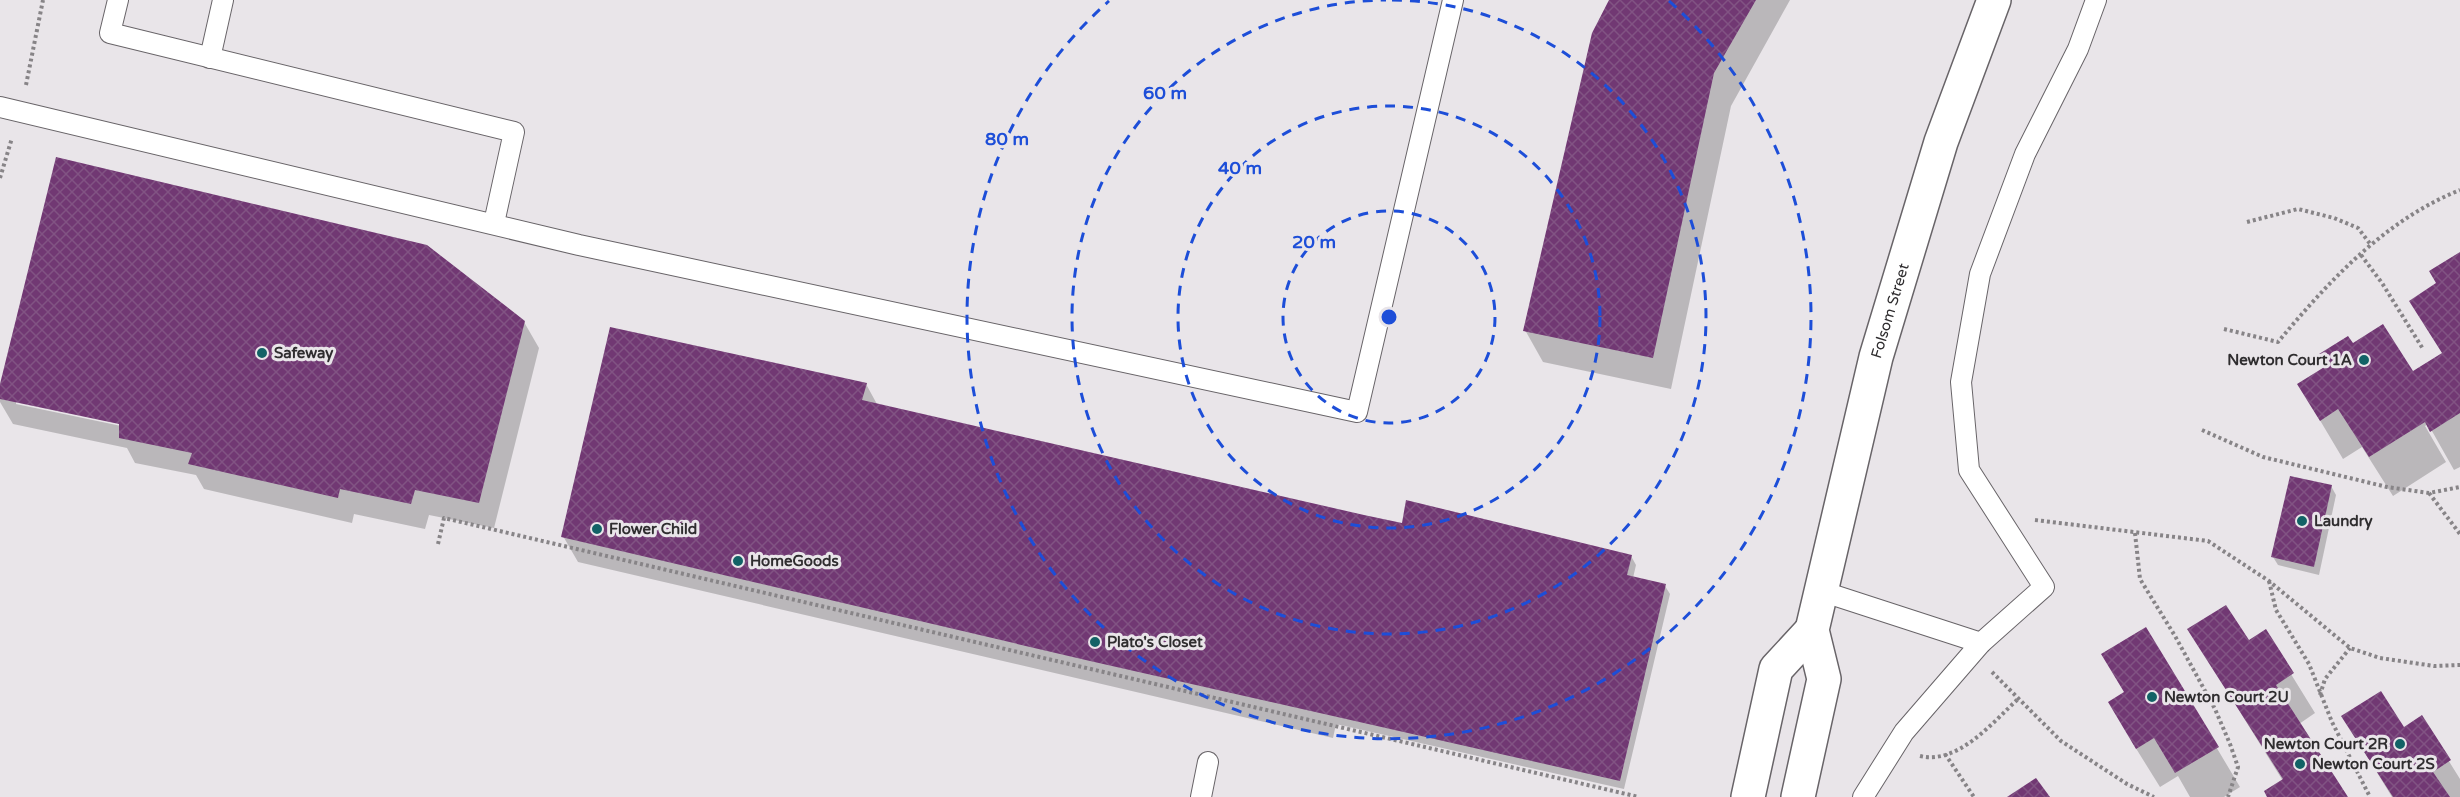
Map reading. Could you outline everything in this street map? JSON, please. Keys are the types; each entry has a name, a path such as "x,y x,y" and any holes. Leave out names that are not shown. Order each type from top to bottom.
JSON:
{"main road":[{"name":"Folsom Street","path":"1798,797 1824,679 1812,630 1876,357 1941,142 1994,0"},
{"name":"Folsom Street","path":"1748,797 1776,669 1812,630"}],"lane":[{"path":"118,0 110,33 514,132 494,224"},
{"path":"210,58 223,0"},
{"path":"0,106 590,247 1357,412 1453,0"},
{"path":"1863,797 1904,732 1977,648 2044,587 1969,470 1961,382 1980,274 2025,154 2078,49 2096,0"},
{"path":"1821,591 1977,648"},
{"path":"1201,797 1208,762"}],"path":[{"path":"2224,329 2278,342 2320,292 2371,245 2415,213 2460,190"},
{"path":"2247,222 2298,209 2334,218 2358,228 2371,245"},
{"path":"2361,255 2423,349"},
{"path":"2202,429 2263,457 2387,487 2429,493 2460,487"},
{"path":"2429,493 2460,534"},
{"path":"1997,516 2208,541 2269,581 2350,648 2380,658 2434,666 2460,665"},
{"path":"438,544 444,518 1639,797"},
{"path":"2135,532 2140,579 2204,688 2230,744 2238,767 2228,797"},
{"path":"2269,581 2276,610 2309,664 2320,696 2370,797"},
{"path":"1977,648 2018,699 2061,741 2127,784 2154,797"},
{"path":"2320,696 2325,679 2350,648"},
{"path":"1893,750 1928,758 1953,752 1981,734 2018,699"},
{"path":"1945,754 1974,797"}],"building":[{"path":"1609,0 1756,0 1714,73 1653,358 1523,331 1592,33"},
{"name":"Safeway","path":"56,157 427,245 525,321 479,503 415,490 411,504 340,489 338,498 188,464 192,453 119,438 119,424 0,399 0,384"},
{"name":"Newton Court 1A","path":"2460,252 2460,413 2430,432 2425,422 2369,457 2338,409 2320,421 2297,384 2326,366 2319,354 2348,336 2353,343 2383,324 2413,371 2442,353 2409,301 2436,283 2429,271"},
{"path":"610,327 867,383 862,400 1364,515 1402,523 1406,500 1632,555 1627,575 1666,584 1620,781 1090,661 561,537"},
{"name":"Laundry","path":"2290,476 2332,485 2314,567 2271,557"},
{"path":"2226,605 2249,640 2266,629 2294,673 2276,685 2348,797 2267,797 2264,791 2283,779 2187,629"},
{"name":"Newton Court 2U","path":"2146,627 2219,747 2175,773 2154,738 2136,749 2108,702 2124,692 2101,654"},
{"name":"Newton Court 2R","path":"2381,691 2404,727 2422,715 2451,760 2433,772 2450,797 2393,797 2341,716"},
{"path":"2036,778 2050,797 2007,797"}],"place":[{"name":"Safeway","path":"262,353"},
{"name":"Newton Court 1A","path":"2364,360"},
{"name":"Laundry","path":"2302,521"},
{"name":"Flower Child","path":"597,529"},
{"name":"HomeGoods","path":"738,561"},
{"name":"Plato's Closet","path":"1095,642"},
{"name":"Newton Court 2U","path":"2152,697"},
{"name":"Newton Court 2R","path":"2400,744"},
{"name":"Newton Court 2S","path":"2300,764"}]}
